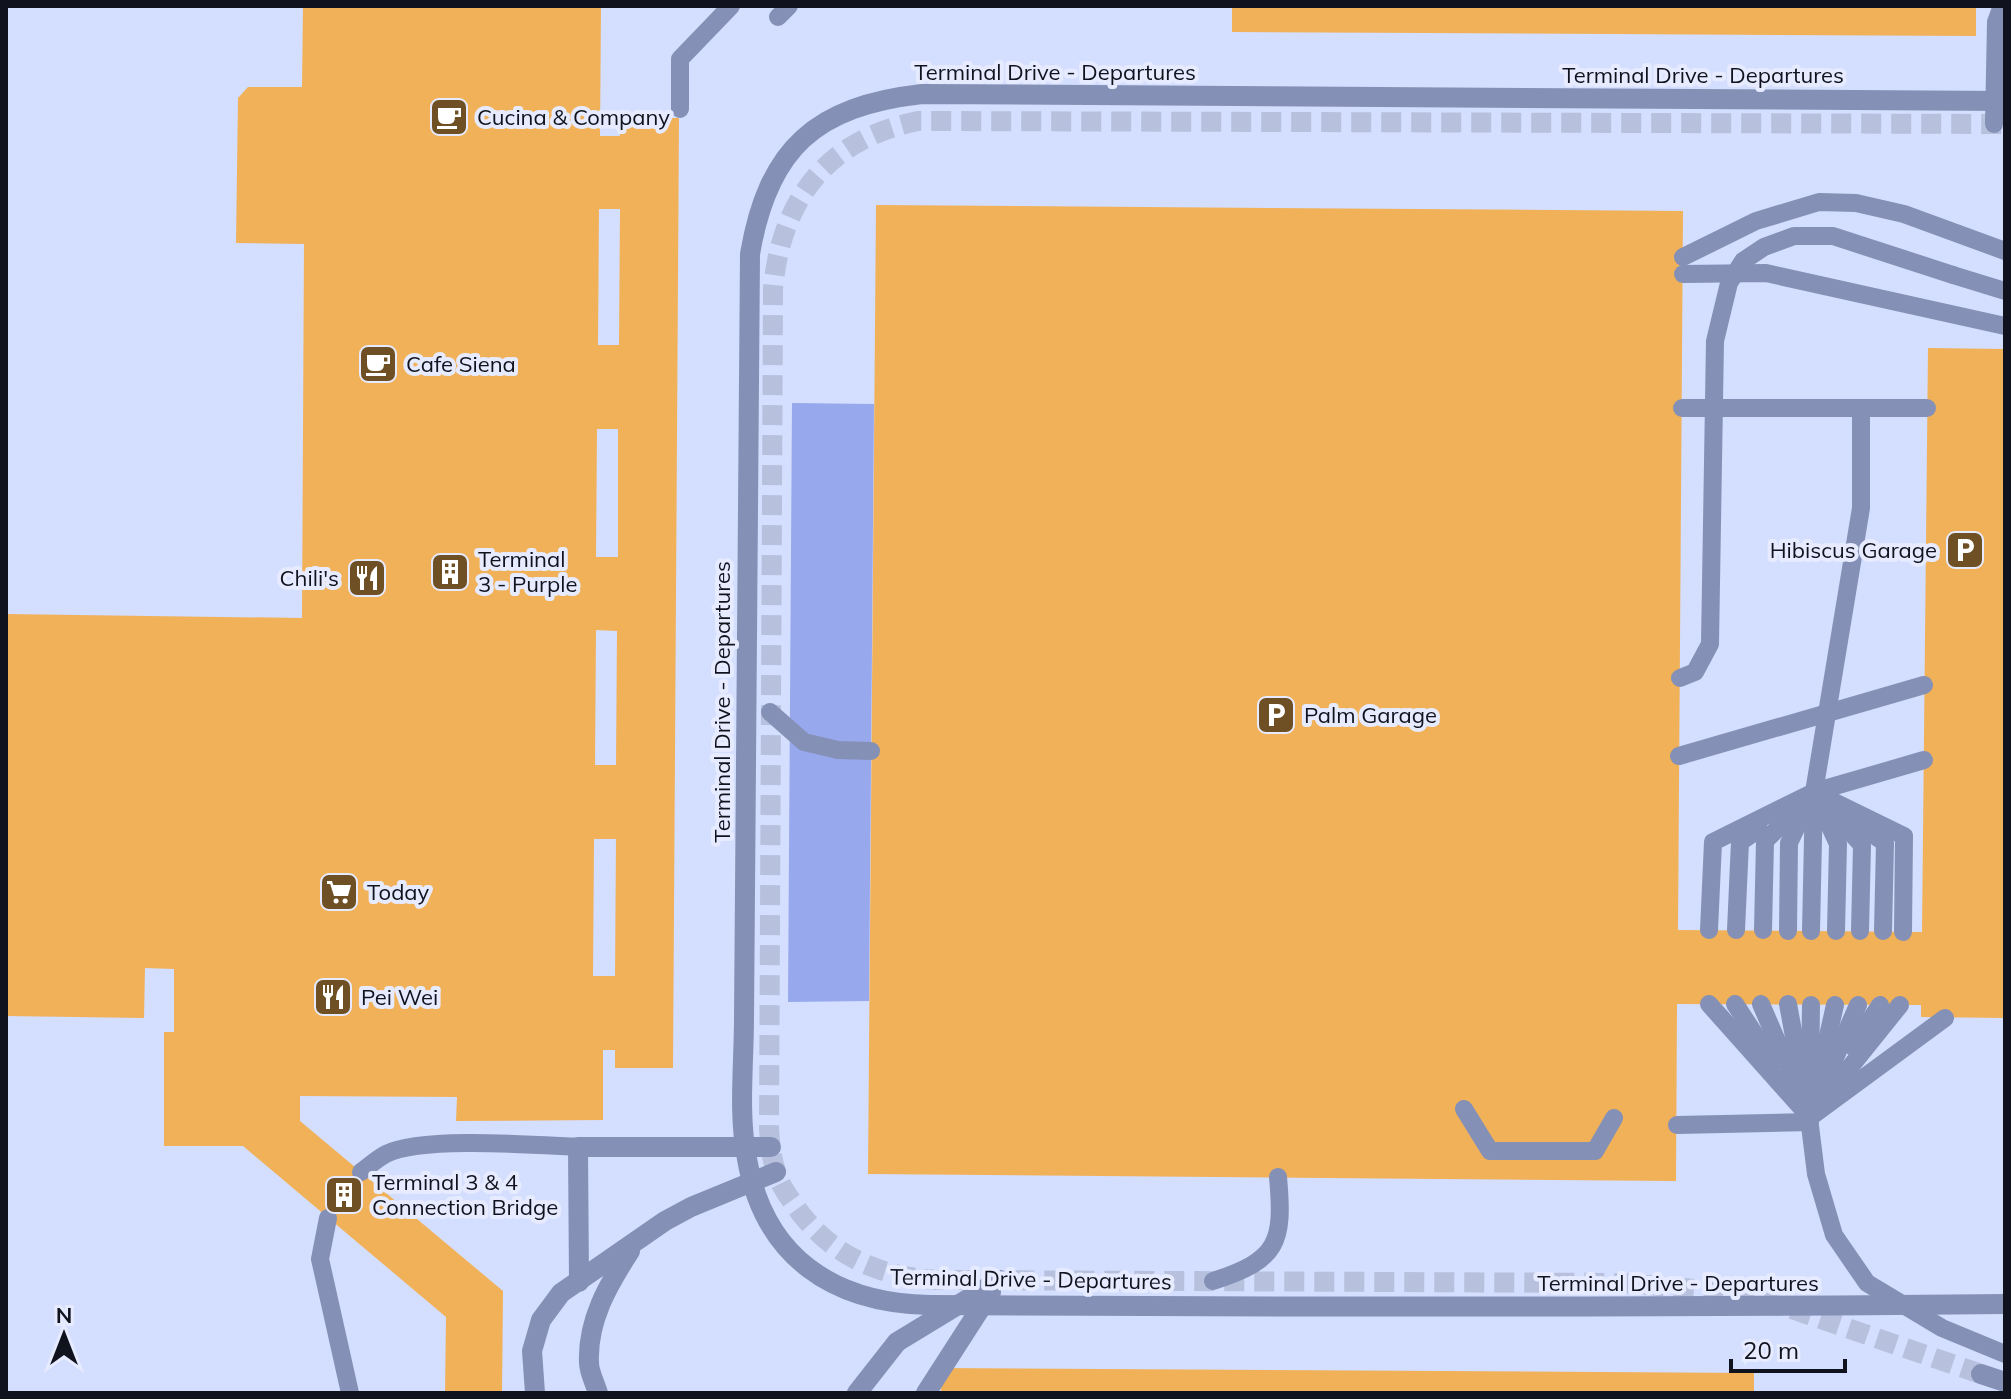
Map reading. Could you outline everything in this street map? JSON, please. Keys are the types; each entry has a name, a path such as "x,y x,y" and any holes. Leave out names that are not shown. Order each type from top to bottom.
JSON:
{"street":[{"name":"Terminal Drive - Departures","path":"2005,101 922,94 866,103 814,130 787,156 768,186 750,254 744,1018 745,1140 757,1198 788,1252 829,1281 874,1300 915,1304 1267,1307 1669,1308 2005,1304"},
{"path":"579,1282 578,1147 771,1147"},
{"path":"535,1393 532,1351 541,1320 561,1293 691,1207 776,1172"},
{"path":"598,1393 589,1365 593,1322 610,1282 636,1241"},
{"path":"857,1393 897,1342 999,1280 926,1393"},
{"path":"1981,1374 2005,1382"}],"lane":[{"path":"680,109 680,59 731,6"},
{"path":"1994,124 1996,22 2002,6"},
{"path":"2005,251 1904,214 1856,203 1819,202 1756,221 1683,266 1766,273 2005,326"},
{"path":"1680,678 1695,672 1710,644 1715,341 1729,283 1743,261 1764,247 1794,236 1833,236 2005,291"},
{"path":"1682,411 1927,412 1861,415 1682,411"},
{"path":"1811,931 1814,792 1861,508 1861,415"},
{"path":"1679,756 1924,685"},
{"path":"770,712 804,742 838,750 871,751"},
{"path":"1709,930 1713,842 1814,792 1924,760"},
{"path":"1736,930 1740,842 1814,792"},
{"path":"1763,930 1765,841 1814,792"},
{"path":"1788,931 1789,843 1814,792"},
{"path":"1814,792 1838,844 1836,931"},
{"path":"1814,792 1862,845 1860,931"},
{"path":"1814,792 1885,843 1883,931"},
{"path":"1814,792 1904,836 1903,932"},
{"path":"1709,1004 1810,1120"},
{"path":"1735,1004 1810,1120"},
{"path":"1761,1004 1810,1120"},
{"path":"1788,1004 1810,1120 1816,1174 1834,1235 1867,1283 1942,1328 2005,1354"},
{"path":"1810,1120 1811,1005"},
{"path":"1810,1120 1835,1005"},
{"path":"1810,1120 1858,1005"},
{"path":"1810,1120 1880,1005"},
{"path":"1810,1120 1900,1005"},
{"path":"1677,1125 1810,1120 1945,1018"},
{"path":"1464,1109 1490,1151 1595,1151 1614,1118"},
{"path":"361,1172 387,1153 414,1146 507,1144 578,1147"},
{"path":"1213,1281 1247,1270 1267,1254 1276,1240 1281,1224 1278,1177"},
{"path":"328,1218 320,1259 350,1393"}],"shaded area":[{"path":"792,403 874,404 869,1001 788,1002"}],"building":[{"name":"Terminal 3 - Purple","path":"303,6 601,6 600,136 620,136 620,118 679,118 673,1068 615,1068 615,1050 603,1050 603,1120 456,1121 457,1097 300,1096 300,1121 503,1291 502,1393 445,1393 446,1317 243,1146 164,1146 164,1032 174,1032 174,969 145,968 144,1018 6,1016 6,614 302,618 304,244 236,243 238,98 248,87 302,87","holes":["599,209 620,209 619,345 598,345","597,429 618,429 618,557 596,557","596,630 617,631 616,765 595,765","594,839 616,839 615,976 593,976"]},
{"path":"1232,6 1976,6 1976,36 1232,32"},
{"name":"Palm Garage","path":"876,205 1683,211 1678,930 1922,932 1928,348 2005,349 2005,1018 1921,1017 1921,1005 1677,1004 1676,1181 868,1174"},
{"path":"941,1368 1754,1373 1754,1393 941,1393"}],"tunnel":[{"path":"1981,1374 1789,1308 1707,1290 1624,1283 937,1280 897,1275 879,1269 829,1242 801,1214 780,1183 769,1128 773,289 786,227 815,178 835,158 858,142 918,121 2005,124"}],"place":[{"name":"Cucina & Company","path":"449,117"},
{"name":"Cafe Siena","path":"378,364"},
{"name":"Hibiscus Garage","path":"1965,550"},
{"name":"Terminal 3 - Purple","path":"450,572"},
{"name":"Chili's","path":"367,578"},
{"name":"Palm Garage","path":"1276,715"},
{"name":"Today","path":"339,892"},
{"name":"Pei Wei","path":"333,997"},
{"name":"Terminal 3 & 4 Connection Bridge","path":"344,1195"}]}
